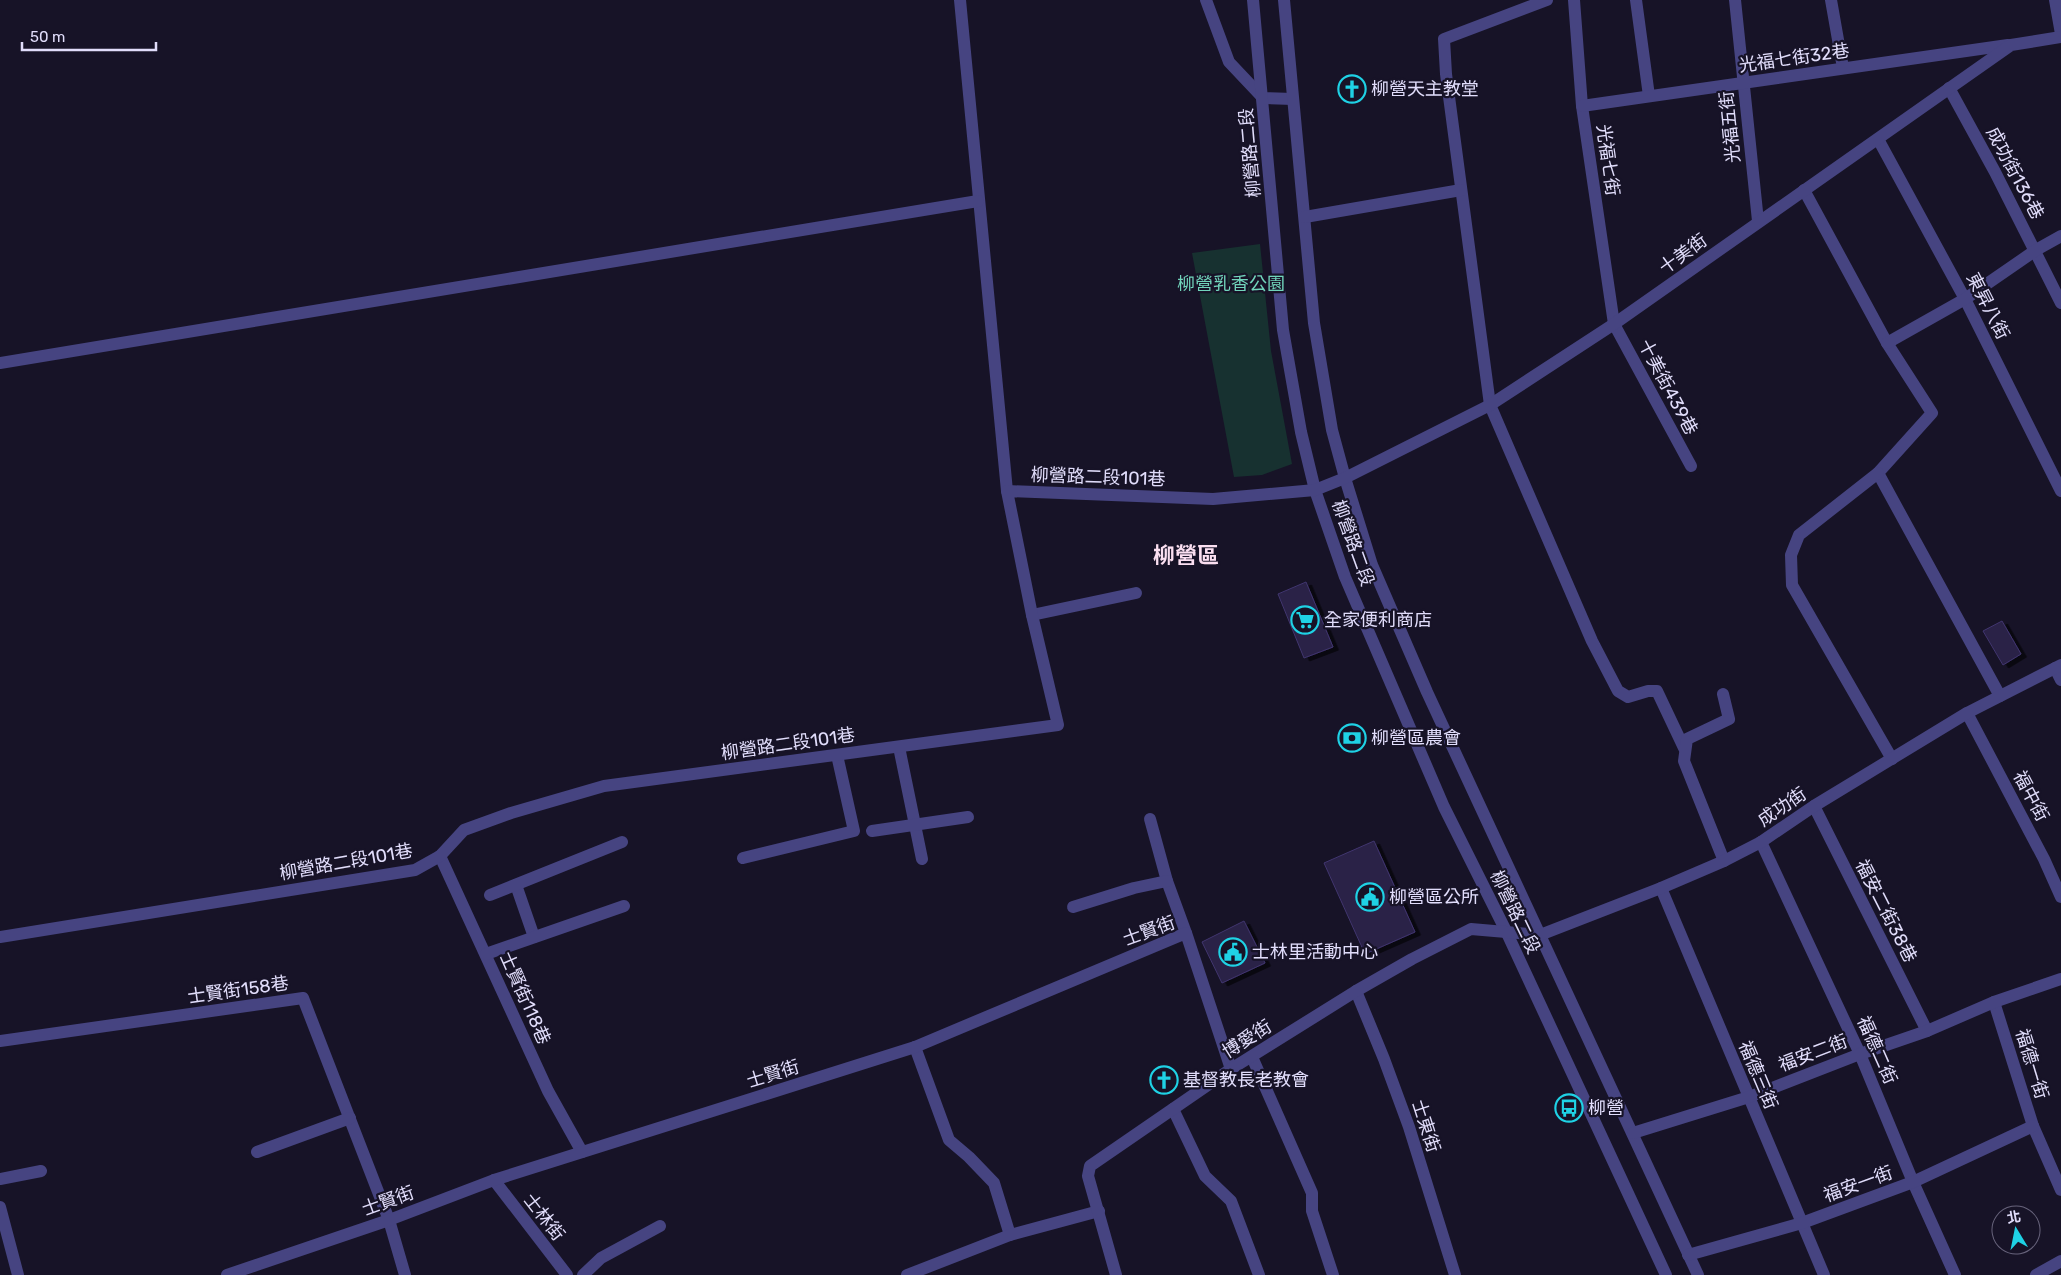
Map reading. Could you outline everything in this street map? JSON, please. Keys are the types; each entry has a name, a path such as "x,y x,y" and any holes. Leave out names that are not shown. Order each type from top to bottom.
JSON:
{"street":[{"path":"960,0 1007,491"},
{"path":"1206,0 1229,62 1263,98 1293,98"},
{"name":"柳營路二段","path":"1254,0 1283,330 1301,432 1316,490 1345,577 1444,808 1506,931 1666,1275"},
{"name":"柳營路二段","path":"1284,0 1314,323 1332,430 1345,478 1376,574 1427,692 1698,1275"},
{"path":"1546,0 1444,39 1453,132 1490,405 1592,642 1618,691 1628,697 1648,691 1657,691 1684,748"},
{"name":"光福七街","path":"1574,0 1582,106 1614,324"},
{"path":"1636,0 1649,96"},
{"name":"光福五街","path":"1735,0 1758,221"},
{"path":"1831,0 1843,68"},
{"path":"2055,0 2061,35"},
{"name":"十美街","path":"1316,490 1345,478 1490,405 1614,324 2011,44 2061,35"},
{"name":"光福七街32巷","path":"1582,106 2011,44"},
{"name":"成功街136巷","path":"1949,88 2036,250 2061,304"},
{"name":"東昇八街","path":"1878,139 1965,299 2061,491"},
{"path":"1305,217 1461,190"},
{"path":"1804,190 1887,343 1932,413 1878,473 1799,535 1791,556 1792,585 1892,759"},
{"path":"0,364 978,201"},
{"path":"1887,343 1965,299 2036,250 2061,236"},
{"name":"十美街439巷","path":"1614,324 1691,466"},
{"path":"1878,473 2000,696"},
{"name":"柳營路二段101巷","path":"0,937 415,870 440,856 464,830 511,813 604,786 1058,725 1032,615 1007,491 1213,499 1316,490"},
{"path":"1032,615 1136,593"},
{"path":"2058,666 2061,680"},
{"name":"成功街","path":"1506,931 1540,935 1661,888 1724,861 1761,842 1814,806 1967,713 2058,666"},
{"path":"1723,694 1729,718 1686,739 1684,761 1724,861"},
{"name":"福中街","path":"1967,713 2044,859 2061,897"},
{"path":"899,747 922,860"},
{"path":"743,858 854,831 837,755"},
{"name":"福安二街38巷","path":"1814,806 1927,1031"},
{"path":"872,830 968,817"},
{"path":"1150,819 1167,881 1186,933"},
{"path":"490,895 622,842"},
{"name":"福德二街","path":"1761,842 1860,1054 1913,1182 1955,1275"},
{"name":"士賢街118巷","path":"440,856 548,1091 582,1152"},
{"path":"1073,907 1134,888 1167,881"},
{"path":"516,884 534,938"},
{"name":"福德三街","path":"1661,888 1824,1275"},
{"path":"486,954 624,906"},
{"name":"博愛街","path":"1116,1275 1088,1176 1090,1166 1231,1070 1356,991 1412,959 1471,929 1506,931"},
{"name":"士賢街","path":"227,1275 389,1220 494,1180 915,1048 1186,933 1231,1070"},
{"name":"福安二街","path":"1633,1133 1749,1097 1860,1054 1927,1031 1994,1002 2061,979"},
{"name":"士東街","path":"1356,991 1409,1127 1455,1275"},
{"name":"士賢街158巷","path":"0,1041 303,998 389,1220 405,1275"},
{"name":"福德一街","path":"1994,1002 2033,1126 2061,1190"},
{"path":"915,1048 949,1140 969,1157 994,1183 1010,1235"},
{"path":"1252,1057 1312,1193 1312,1211 1333,1275"},
{"path":"1173,1109 1205,1176 1232,1201 1259,1275"},
{"path":"257,1152 350,1118"},
{"name":"福安一街","path":"1688,1255 1802,1223 1913,1182 2033,1126"},
{"path":"0,1179 41,1171"},
{"name":"士林街","path":"494,1180 567,1275"},
{"path":"0,1207 18,1275"},
{"path":"907,1275 1010,1235 1099,1211"},
{"path":"583,1275 601,1258 660,1226"},
{"path":"2036,1275 2061,1261"}],"green space":[{"name":"柳營乳香公園","path":"1260,244 1271,351 1292,464 1262,475 1234,477 1192,253"}],"building":[{"name":"全家便利商店","path":"1306,582 1333,647 1304,658 1278,594"},
{"path":"2002,621 2021,654 2003,665 1983,631"},
{"name":"柳營區公所","path":"1374,841 1415,932 1365,954 1324,863"},
{"name":"士林里活動中心","path":"1244,921 1265,963 1222,983 1202,942"}],"place":[{"name":"柳營天主教堂","path":"1352,89"},
{"name":"全家便利商店","path":"1305,620"},
{"name":"柳營區農會","path":"1352,738"},
{"name":"柳營區公所","path":"1370,897"},
{"name":"士林里活動中心","path":"1233,952"},
{"name":"基督教長老教會","path":"1164,1080"},
{"name":"柳營","path":"1569,1108"}],"district":[{"name":"柳營區","path":"1186,555"}]}
